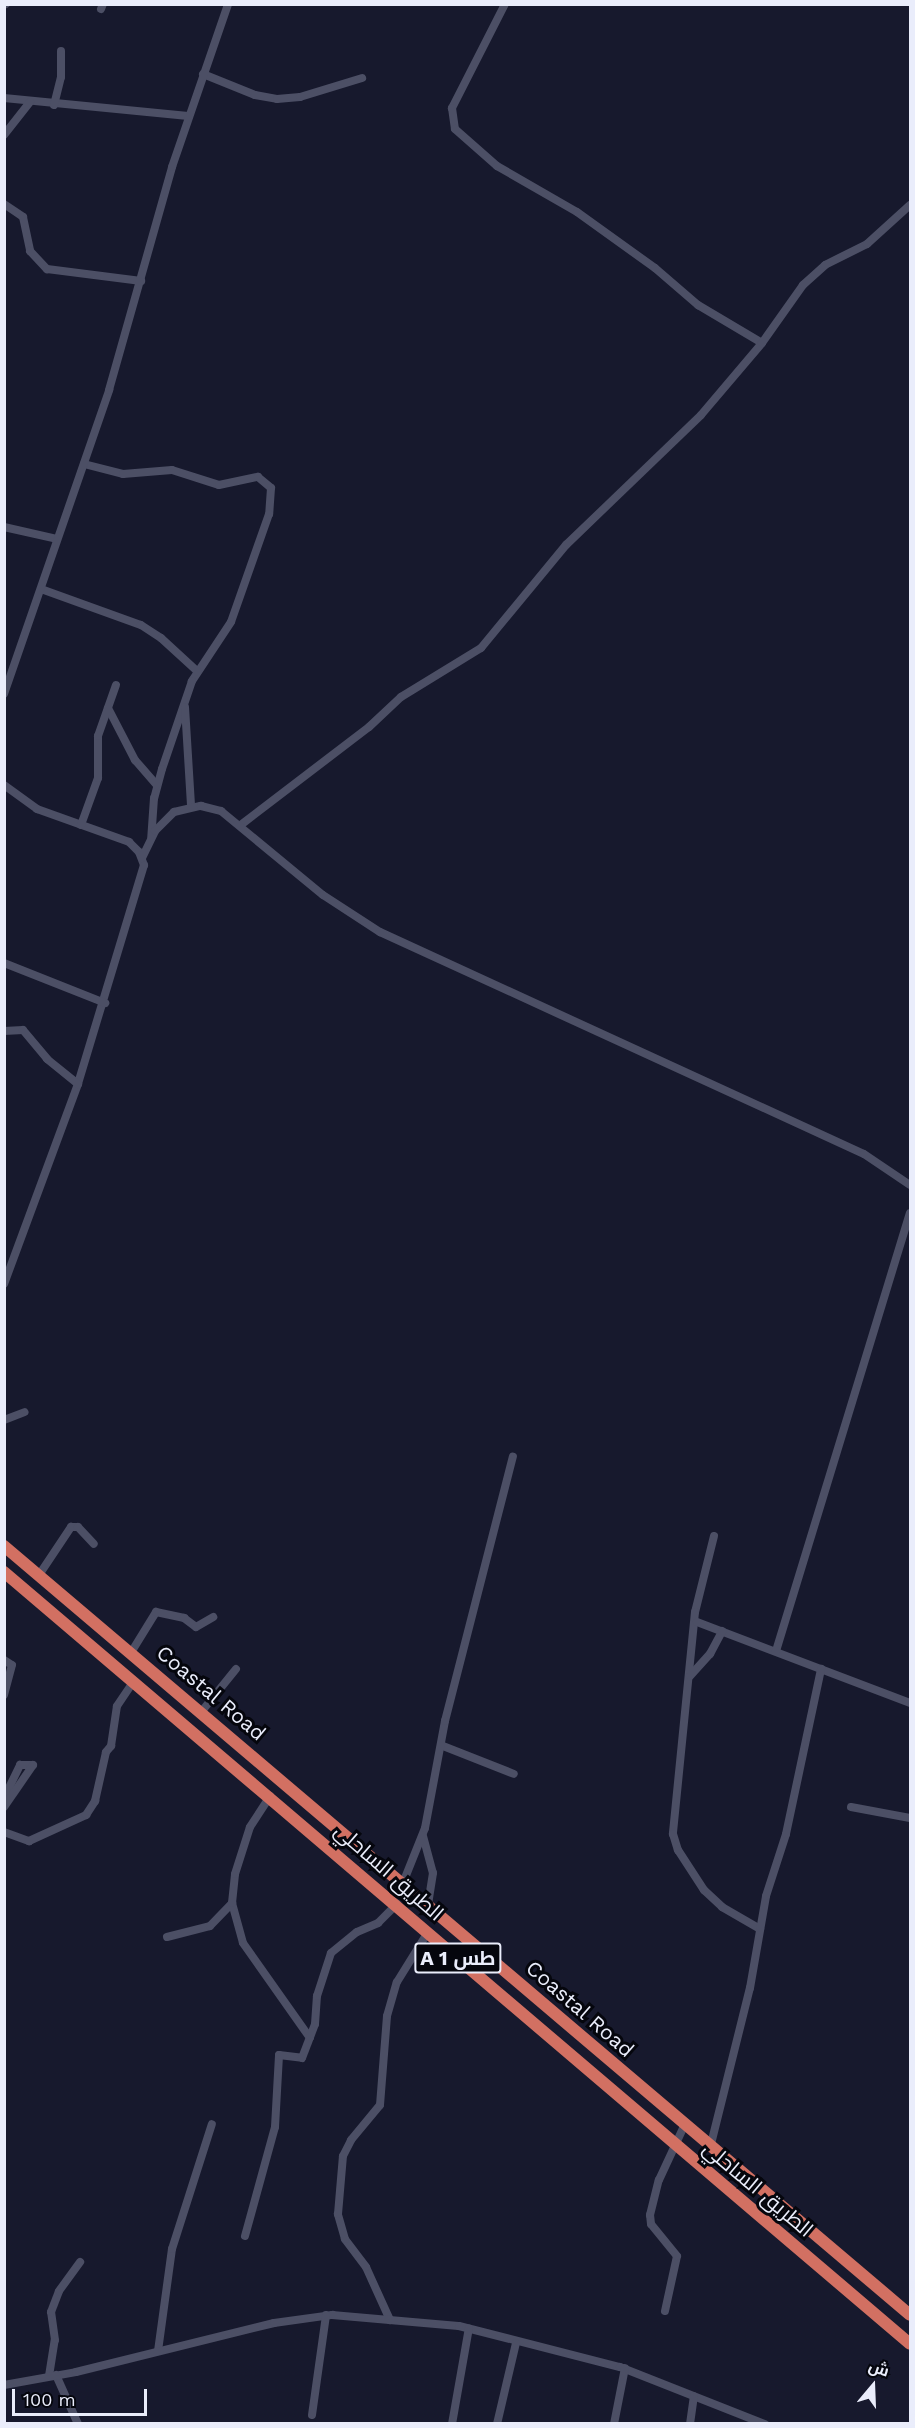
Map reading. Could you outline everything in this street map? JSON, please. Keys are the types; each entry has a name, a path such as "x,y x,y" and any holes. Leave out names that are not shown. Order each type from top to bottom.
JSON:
{"highway":[{"name":"Coastal Road","path":"4,1546 132,1651 910,2314"},
{"name":"الطريق الساحلي","path":"4,1572 397,1904 674,2144 910,2344"}],"street":[{"path":"4,694 84,464 141,281 188,116 228,4"},
{"path":"505,4 455,101 451,115 455,129 497,166 577,213 655,268 698,305 762,343"},
{"path":"54,105 62,73 61,51"},
{"path":"202,74 255,95 277,99 300,98 362,78"},
{"path":"4,98 54,105 188,116"},
{"path":"4,135 30,102"},
{"path":"4,204 22,217 30,251 39,265 55,271 141,281"},
{"path":"242,824 369,727 397,700 481,648 566,545 690,427 762,343 787,304 816,273 867,244 910,205"},
{"path":"84,464 123,474 172,470 219,485 258,477 271,488 269,514 231,622 221,642 198,671 185,703 157,785 151,838"},
{"path":"4,527 57,539"},
{"path":"41,589 141,625 162,638 198,671"},
{"path":"81,825 98,778 96,746 116,685"},
{"path":"185,703 191,806"},
{"path":"108,708 135,760 157,785"},
{"path":"4,785 28,805 129,842 142,858"},
{"path":"4,1284 78,1084 105,1003 142,879 142,858 151,838 167,817 191,806 221,811 242,824 323,895 380,932 864,1154 910,1185"},
{"path":"4,963 105,1003"},
{"path":"4,1031 23,1030 47,1059 78,1084"},
{"path":"776,1651 910,1213"},
{"path":"4,1420 25,1412"},
{"path":"403,1883 423,1836 443,1746 445,1721 465,1634 513,1457"},
{"path":"39,1575 71,1527 78,1527 94,1544"},
{"path":"714,1536 695,1612 696,1622 690,1651 690,1676 673,1822 675,1842 713,1899 760,1929"},
{"path":"132,1651 156,1612 184,1618 196,1627 213,1617"},
{"path":"696,1622 910,1703"},
{"path":"690,1676 710,1654 722,1631"},
{"path":"4,1660 12,1665 4,1695"},
{"path":"202,1711 236,1669"},
{"path":"711,2144 740,2031 766,1896 786,1834 821,1669"},
{"path":"4,1832 29,1841 86,1815 95,1801 106,1752 111,1746 117,1706 134,1681"},
{"path":"443,1746 514,1774"},
{"path":"4,1798 20,1765 33,1765 4,1807"},
{"path":"270,1796 250,1827 235,1874 232,1904 243,1943 310,2038"},
{"path":"850,1807 910,1818"},
{"path":"423,1836 434,1873 428,1904"},
{"path":"167,1937 210,1926 232,1904"},
{"path":"245,2236 275,2127 279,2055 302,2058 310,2038 320,1986 331,1953 357,1932 378,1923 397,1904"},
{"path":"390,2320 374,2281 345,2239 338,2214 343,2156 351,2140 380,2105 387,2016 398,1982 428,1932"},
{"path":"158,2351 172,2249 212,2124"},
{"path":"665,2311 677,2256 651,2224 650,2214 674,2144 685,2124"},
{"path":"78,2424 53,2375 55,2340 51,2312 59,2291 80,2262"},
{"path":"312,2415 326,2315"},
{"path":"4,2385 326,2315 469,2328 516,2343 625,2368 765,2424"},
{"path":"452,2424 469,2328"},
{"path":"497,2424 516,2343"},
{"path":"614,2424 625,2368"},
{"path":"690,2424 694,2396"}]}
